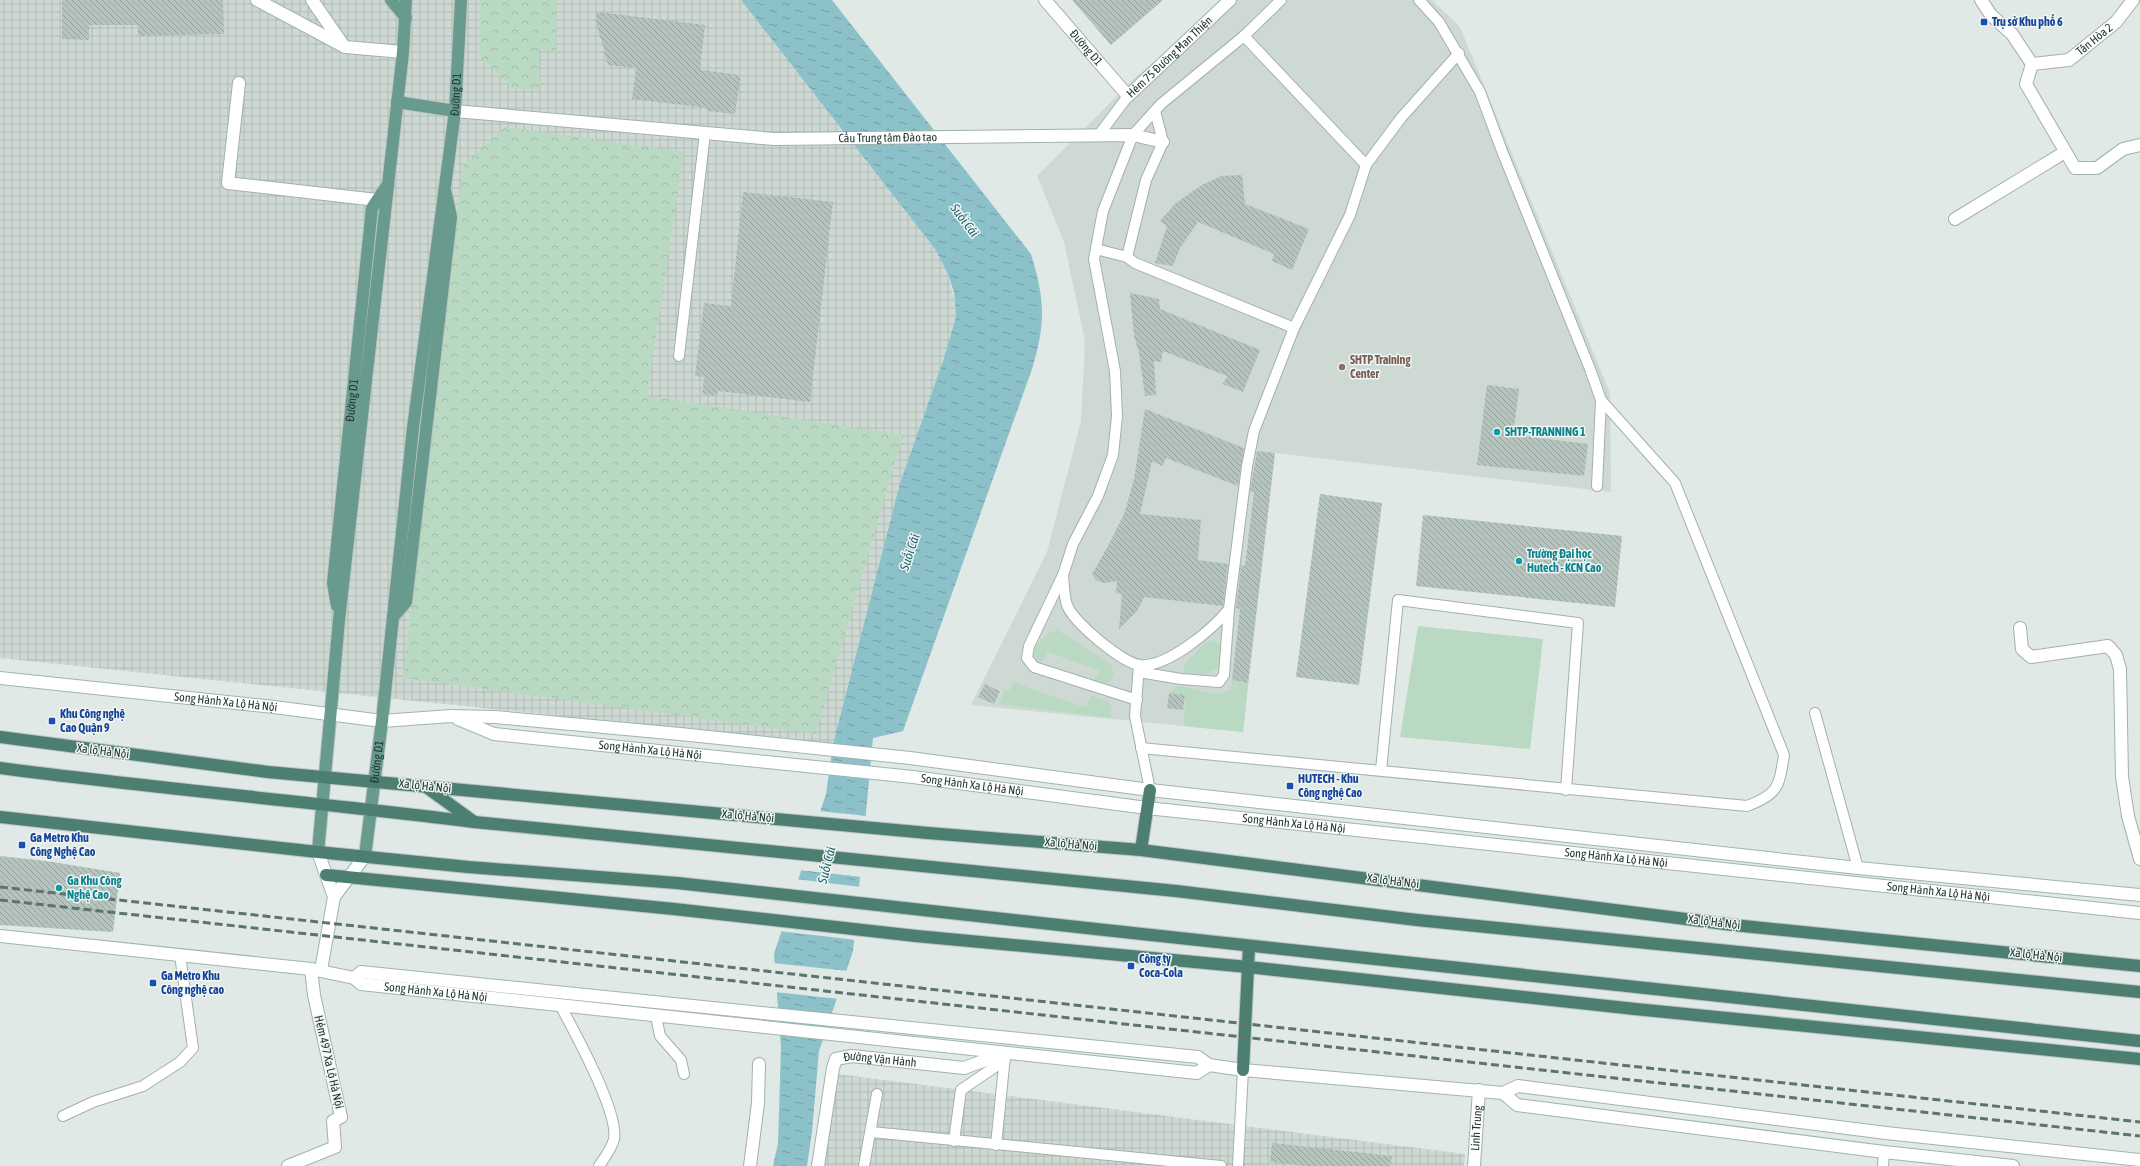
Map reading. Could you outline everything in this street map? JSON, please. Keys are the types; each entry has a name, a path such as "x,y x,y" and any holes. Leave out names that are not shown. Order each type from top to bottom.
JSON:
{"highway":[{"name":"Xa lộ Hà Nội","path":"0,737 268,772 325,776 928,833 1141,850 1733,925 2140,966"},
{"path":"0,768 86,780 371,809 474,822 1176,891 1417,920 2140,992"},
{"path":"425,786 474,822"},
{"path":"1141,850 1150,790"},
{"path":"0,817 468,867 677,883 1249,946 2140,1041"},
{"path":"326,875 674,909 916,936 1248,967 1635,1009 2140,1059"},
{"path":"1243,1070 1249,946"}],"main road":[{"path":"256,0 345,47 403,52"},
{"path":"312,0 345,47"},
{"path":"391,0 406,18"},
{"name":"Đường D1","path":"334,897 318,852 340,620 403,52 406,0"},
{"name":"Đường D1","path":"316,970 334,897 365,856 382,721 408,464 454,111 461,0"},
{"name":"Đường D1","path":"1045,0 1128,96"},
{"path":"1981,0 1991,15 2012,34 2032,64 2026,84 2075,168 2097,168 2123,150 2140,145"},
{"name":"Tân Hòa 2","path":"2032,64 2068,60 2116,22 2133,0"},
{"name":"Hẻm 75 Đường Man Thiện","path":"1128,96 1227,1"},
{"path":"239,83 228,183 377,200"},
{"path":"397,102 454,111"},
{"name":"Cầu Trung tâm Đào tạo","path":"454,111 774,139 1133,135 1163,142"},
{"path":"1955,219 2065,152"},
{"name":"Đường D1","path":"340,620 333,583 372,208 388,184"},
{"path":"2020,628 2022,649 2031,657 2108,646 2116,655 2120,669 2122,777 2128,816 2140,859"},
{"name":"Song Hành Xa Lộ Hà Nội","path":"0,678 382,721 451,716 495,716 680,734 910,758 1150,790 1858,868 2140,895"},
{"name":"Song Hành Xa Lộ Hà Nội","path":"451,716 494,734 689,756 913,777 1147,808 2140,913"},
{"name":"Song Hành Xa Lộ Hà Nội","path":"0,936 316,970 354,978 361,984 881,1039 1005,1056 1197,1073 1209,1065"},
{"name":"Hẻm 497 Xa Lộ Hà Nội","path":"288,1166 335,1147 333,1121 341,1117 314,995 316,970"},
{"name":"Song Hành Xa Lộ Hà Nội","path":"354,978 361,972 883,1024 1006,1039 1198,1057 1209,1065 1243,1070 1503,1093 1518,1086 1886,1133 2140,1160"},
{"name":"Đường Vận Hành","path":"818,1166 833,1068 836,1059 852,1056 964,1068 1005,1056"},
{"path":"750,1166 757,1110 759,1064"},
{"name":"Linh Trung","path":"1474,1166 1479,1090"},
{"path":"1503,1093 1517,1105 1884,1152 2013,1166"}],"lane":[{"path":"1137,700 1034,667 1027,658 1029,646 1063,575 1073,544 1098,496 1113,455 1117,416 1114,371 1094,260 1103,210 1133,135 1155,111 1176,94 1188,80 1244,36 1281,0"},
{"path":"1141,748 1381,770 1566,790 1747,806 1762,800 1779,784 1784,755 1675,483 1601,400 1480,92 1459,53 1439,22 1419,0"},
{"path":"1244,36 1366,165"},
{"path":"1063,575 1068,606 1095,639 1113,652 1139,668 1181,679 1219,682 1224,675 1229,609 1247,466 1254,431 1294,328 1350,214 1366,165 1401,118 1459,53"},
{"name":"Hẻm 75 Đường Man Thiện","path":"1098,136 1128,96"},
{"path":"1128,257 1146,180 1163,142 1155,111"},
{"path":"679,356 705,133"},
{"path":"1096,249 1128,257 1134,263 1294,328"},
{"path":"1597,486 1601,400"},
{"path":"1381,770 1398,600 1578,623 1566,790"},
{"path":"1139,668 1157,662 1186,648 1217,624 1229,609"},
{"path":"1139,668 1135,716 1150,790"},
{"path":"1815,713 1858,868"},
{"path":"63,1116 93,1102 143,1086 180,1062 193,1048 180,955"},
{"path":"560,1005 589,1059 611,1115 614,1139 598,1166"},
{"path":"656,1016 660,1036 681,1060 684,1074"},
{"path":"954,1141 961,1090 1005,1056"},
{"path":"996,1145 1005,1056"},
{"path":"1238,1166 1243,1070"},
{"path":"864,1166 877,1094"},
{"path":"871,1132 1221,1166"},
{"path":"1883,1166 1884,1152"}],"shaded area":[{"path":"0,0 741,0 935,249 947,272 954,297 956,318 944,358 900,483 833,744 0,658"},
{"name":"SHTP Training Center","path":"1230,0 1432,0 1460,27 1610,393 1611,492 1275,453 1243,732 971,705 1047,552 1081,421 1085,341 1064,242 1037,176 1137,76"},
{"path":"837,1074 1465,1154 1464,1166 825,1166"}],"green space":[{"path":"480,0 557,0 556,53 539,49 540,90 513,89 479,56"},
{"path":"505,127 684,152 647,396 903,435 816,734 403,678 463,166"},
{"path":"1418,626 1543,639 1530,749 1400,737"},
{"path":"1057,630 1111,664 1114,674 1111,680 1102,685 1096,684 1094,680 1099,672 1098,670 1048,652 1042,661 1037,662 1034,650 1047,634"},
{"path":"1212,640 1222,645 1218,668 1204,675 1184,673 1184,665 1205,643"},
{"path":"1232,680 1248,683 1243,732 1184,726 1185,695 1169,693 1178,686 1212,693 1225,692 1231,689"},
{"path":"1013,682 1083,707 1087,705 1091,695 1109,702 1112,709 1110,718 999,704 1004,690 1009,691"}],"water":[{"name":"Suối Cái","path":"741,0 832,0 1031,254 1039,285 1042,312 1040,338 1032,369 903,731 873,738 853,951 819,1051 812,1132 807,1166 773,1166 778,1143 781,1047 774,954 826,794 833,744 900,483 944,358 956,317 954,292 947,272 935,249"}],"pier":[{"path":"818,811 868,816 862,877 799,870"},
{"path":"796,879 861,887 856,940 779,931"},
{"path":"773,963 849,971 839,999 775,992"}],"building":[{"path":"62,0 223,0 224,34 138,36 138,25 89,25 89,40 62,39"},
{"path":"1072,0 1163,0 1111,45"},
{"path":"597,12 705,25 700,70 741,75 735,114 707,111 708,108 632,99 636,68 608,65 596,22"},
{"path":"1242,175 1245,204 1309,229 1292,270 1272,261 1274,254 1198,222 1180,248 1173,266 1155,263 1167,226 1160,221 1176,203 1202,185 1221,176"},
{"path":"743,192 833,202 810,402 718,391 717,396 702,394 704,377 695,376 704,303 731,306"},
{"path":"1130,293 1159,299 1160,309 1260,350 1243,392 1223,384 1227,376 1163,351 1161,362 1154,361 1156,395 1145,396 1139,353 1134,336"},
{"name":"SHTP-TRANNING 1","path":"1487,385 1519,389 1513,435 1588,444 1584,476 1477,465"},
{"path":"1145,409 1244,448 1238,486 1166,458 1163,466 1152,462 1140,514 1201,520 1198,560 1228,564 1223,606 1144,597 1137,611 1119,629 1122,594 1116,593 1117,581 1103,583 1096,580 1092,574 1125,512 1134,479"},
{"path":"1257,451 1275,453 1248,683 1232,680 1240,609 1236,608 1241,565 1245,566 1254,492 1250,491"},
{"path":"1320,494 1382,503 1359,685 1296,677"},
{"name":"Trường Đại học Hutech - KCN Cao","path":"1423,515 1622,536 1615,607 1416,586"},
{"path":"985,684 1000,691 994,704 978,697"},
{"path":"1169,693 1185,695 1183,710 1167,708"},
{"name":"Ga Khu Công Nghệ Cao","path":"0,856 46,861 120,873 113,932 0,925"},
{"path":"1272,1143 1392,1156 1391,1166 1306,1166 1270,1162"}],"railway":[{"path":"0,887 2140,1122"},
{"path":"0,900 2140,1136"}],"place":[{"name":"Trụ sở Khu phố 6","path":"1984,22"},
{"name":"SHTP Training Center","path":"1342,367"},
{"name":"SHTP-TRANNING 1","path":"1497,432"},
{"name":"Trường Đại học Hutech - KCN Cao","path":"1519,561"},
{"name":"Khu Công nghệ Cao Quận 9","path":"52,721"},
{"name":"HUTECH - Khu Công nghệ Cao","path":"1290,786"},
{"name":"Ga Metro Khu Công Nghệ Cao","path":"22,845"},
{"name":"Ga Khu Công Nghệ Cao","path":"59,888"},
{"name":"Công ty Coca-Cola","path":"1131,966"},
{"name":"Ga Metro Khu Công nghệ cao","path":"153,983"}]}
